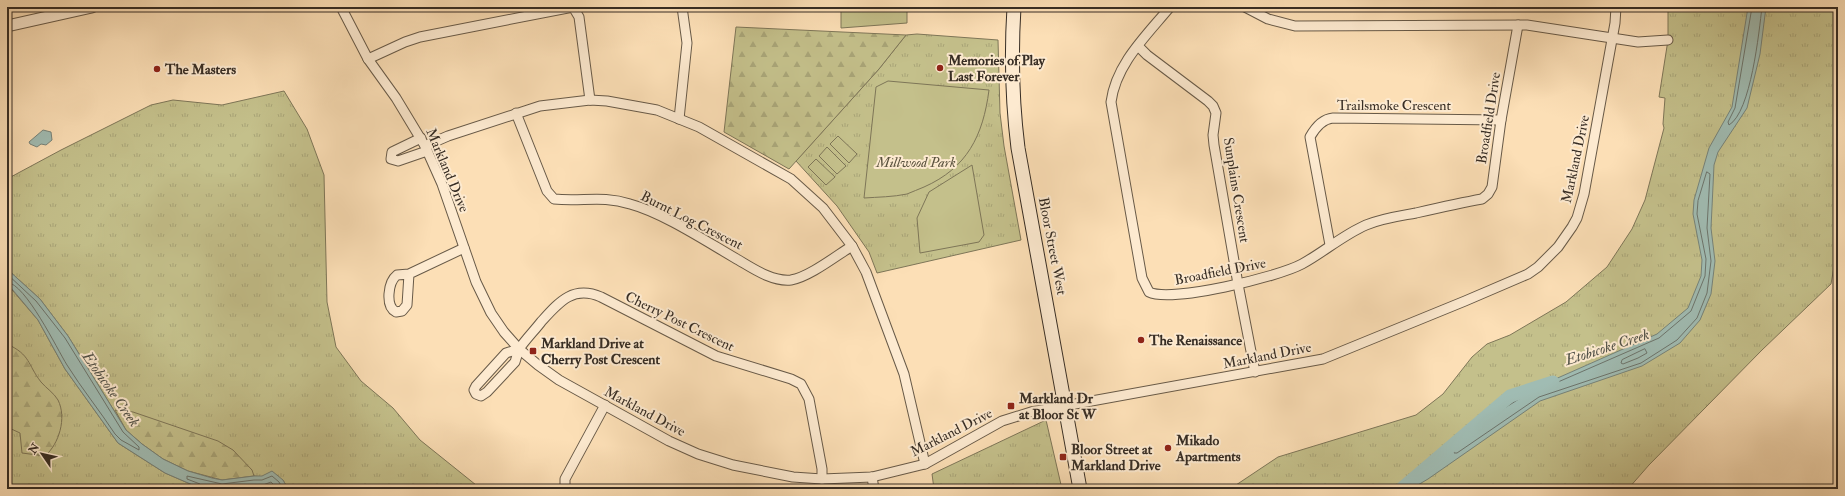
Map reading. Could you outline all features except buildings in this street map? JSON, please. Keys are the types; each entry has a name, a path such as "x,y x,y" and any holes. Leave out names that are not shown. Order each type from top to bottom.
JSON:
{"main road":[{"name":"Bloor Street West","path":"1014,7 1011,54 1012,94 1018,148 1080,489"}],"street":[{"path":"7,26 92,7"},
{"name":"Markland Drive","path":"341,7 368,59 396,98 424,145 442,184 476,282 488,308 504,332 519,348 548,373 669,441 698,454 733,465 793,477 822,479 872,477 924,464 1011,418 1042,409 1323,359 1528,274 1546,260 1558,246 1572,227 1580,206 1612,38 1616,7"},
{"path":"679,119 687,43 682,7"},
{"name":"Broadfield Drive","path":"1170,7 1124,63 1112,91 1111,102 1144,285 1149,292 1160,296 1238,284 1280,274 1301,265 1330,245 1367,225 1391,217 1482,199 1488,194 1492,187 1501,120 1518,25"},
{"path":"1245,7 1268,19 1295,26 1518,25 1539,26 1646,42 1668,40"},
{"path":"368,59 404,42 420,37 573,8 577,12 580,24 590,100"},
{"name":"Sunplains Crescent","path":"1138,46 1148,56 1208,100 1216,113 1213,135 1214,145 1254,372"},
{"path":"424,145 540,106 590,100 607,101 656,110 699,127 791,179 823,208 852,246 866,272 904,374 924,464"},
{"name":"Burnt Log Crescent","path":"516,114 542,181 547,191 554,199 576,201 591,198 606,199 630,204 651,211 762,272 778,279 791,280 807,274 852,246"},
{"name":"Trailsmoke Crescent","path":"1330,245 1310,138 1313,131 1323,121 1333,118 1501,120"},
{"path":"409,274 464,248"},
{"name":"Cherry Post Crescent","path":"519,348 562,300 576,294 585,293 601,297 710,354 729,362 791,379 801,384 809,399 822,470 822,479"},
{"path":"519,348 515,362 487,392 481,396 476,394 474,390 476,386 506,353 519,348"},
{"path":"565,489 565,479 605,406"},
{"path":"872,477 874,489"}],"green space":[{"path":"841,7 907,7 907,23 841,28"},
{"path":"1668,7 1838,7 1838,243 1831,284 1762,350 1649,465 1628,489 1230,489 1278,457 1416,415 1443,394 1472,357 1487,344 1510,335 1566,302 1607,267 1632,229 1645,200 1664,128 1665,98 1659,97 1668,40"},
{"path":"736,27 906,35 879,69 789,169 724,132"},
{"name":"Millwood Park","path":"917,34 998,40 1000,113 1004,146 1021,240 877,273 869,252 837,206 796,161 879,69 906,35"},
{"path":"888,81 989,90 986,107 977,136 962,160 951,170 939,179 907,194 864,198 876,87"},
{"path":"284,91 307,129 324,175 327,302 336,347 361,381 393,408 420,440 481,489 288,489 283,480 254,476 126,430 68,336 40,299 7,269 7,179 151,105 173,100 222,105"},
{"path":"838,136 857,154 849,163 830,144"},
{"path":"827,147 846,166 837,174 819,156"},
{"path":"816,159 835,177 826,185 808,167"},
{"path":"972,165 984,235 979,242 920,253 917,218 929,192"},
{"path":"7,284 38,320 65,369 118,443 165,473 202,489 7,489"},
{"path":"7,344 25,356 41,382 56,397 61,407 62,422 58,438 45,456 22,453 20,433 7,427"},
{"path":"115,410 133,412 218,441 233,450 252,470 254,476 222,480 188,471 163,459 142,444 126,430"},
{"path":"1046,420 1062,489 934,489 932,474"}],"water":[{"name":"Etobicoke Creek","path":"1748,7 1766,7 1760,54 1747,108 1718,152 1714,165 1711,228 1715,261 1711,294 1700,320 1680,343 1642,366 1540,401 1428,479 1411,489 1392,489 1446,453 1485,416 1517,396 1657,334 1688,308 1701,276 1702,260 1693,214 1694,200 1709,148 1732,107"},
{"path":"43,130 51,132 52,140 46,145 41,144 37,147 30,144 29,142"},
{"name":"Etobicoke Creek","path":"7,269 40,299 68,336 126,430 142,444 163,459 188,471 212,478 222,480 262,476 272,471 283,480 288,489 202,489 165,473 118,443 65,369 38,320 7,283"}],"waterway":[{"name":"Etobicoke Creek","path":"1401,489 1510,396 1553,382"}],"place":[{"name":"Memories of Play Last Forever","path":"940,68"},
{"name":"The Masters","path":"157,69"},
{"name":"The Renaissance","path":"1141,340"},
{"name":"Markland Drive at Cherry Post Crescent","path":"533,351"},
{"name":"Markland Dr at Bloor St W","path":"1011,406"},
{"name":"Mikado Apartments","path":"1168,448"},
{"name":"Bloor Street at Markland Drive","path":"1063,457"}]}
